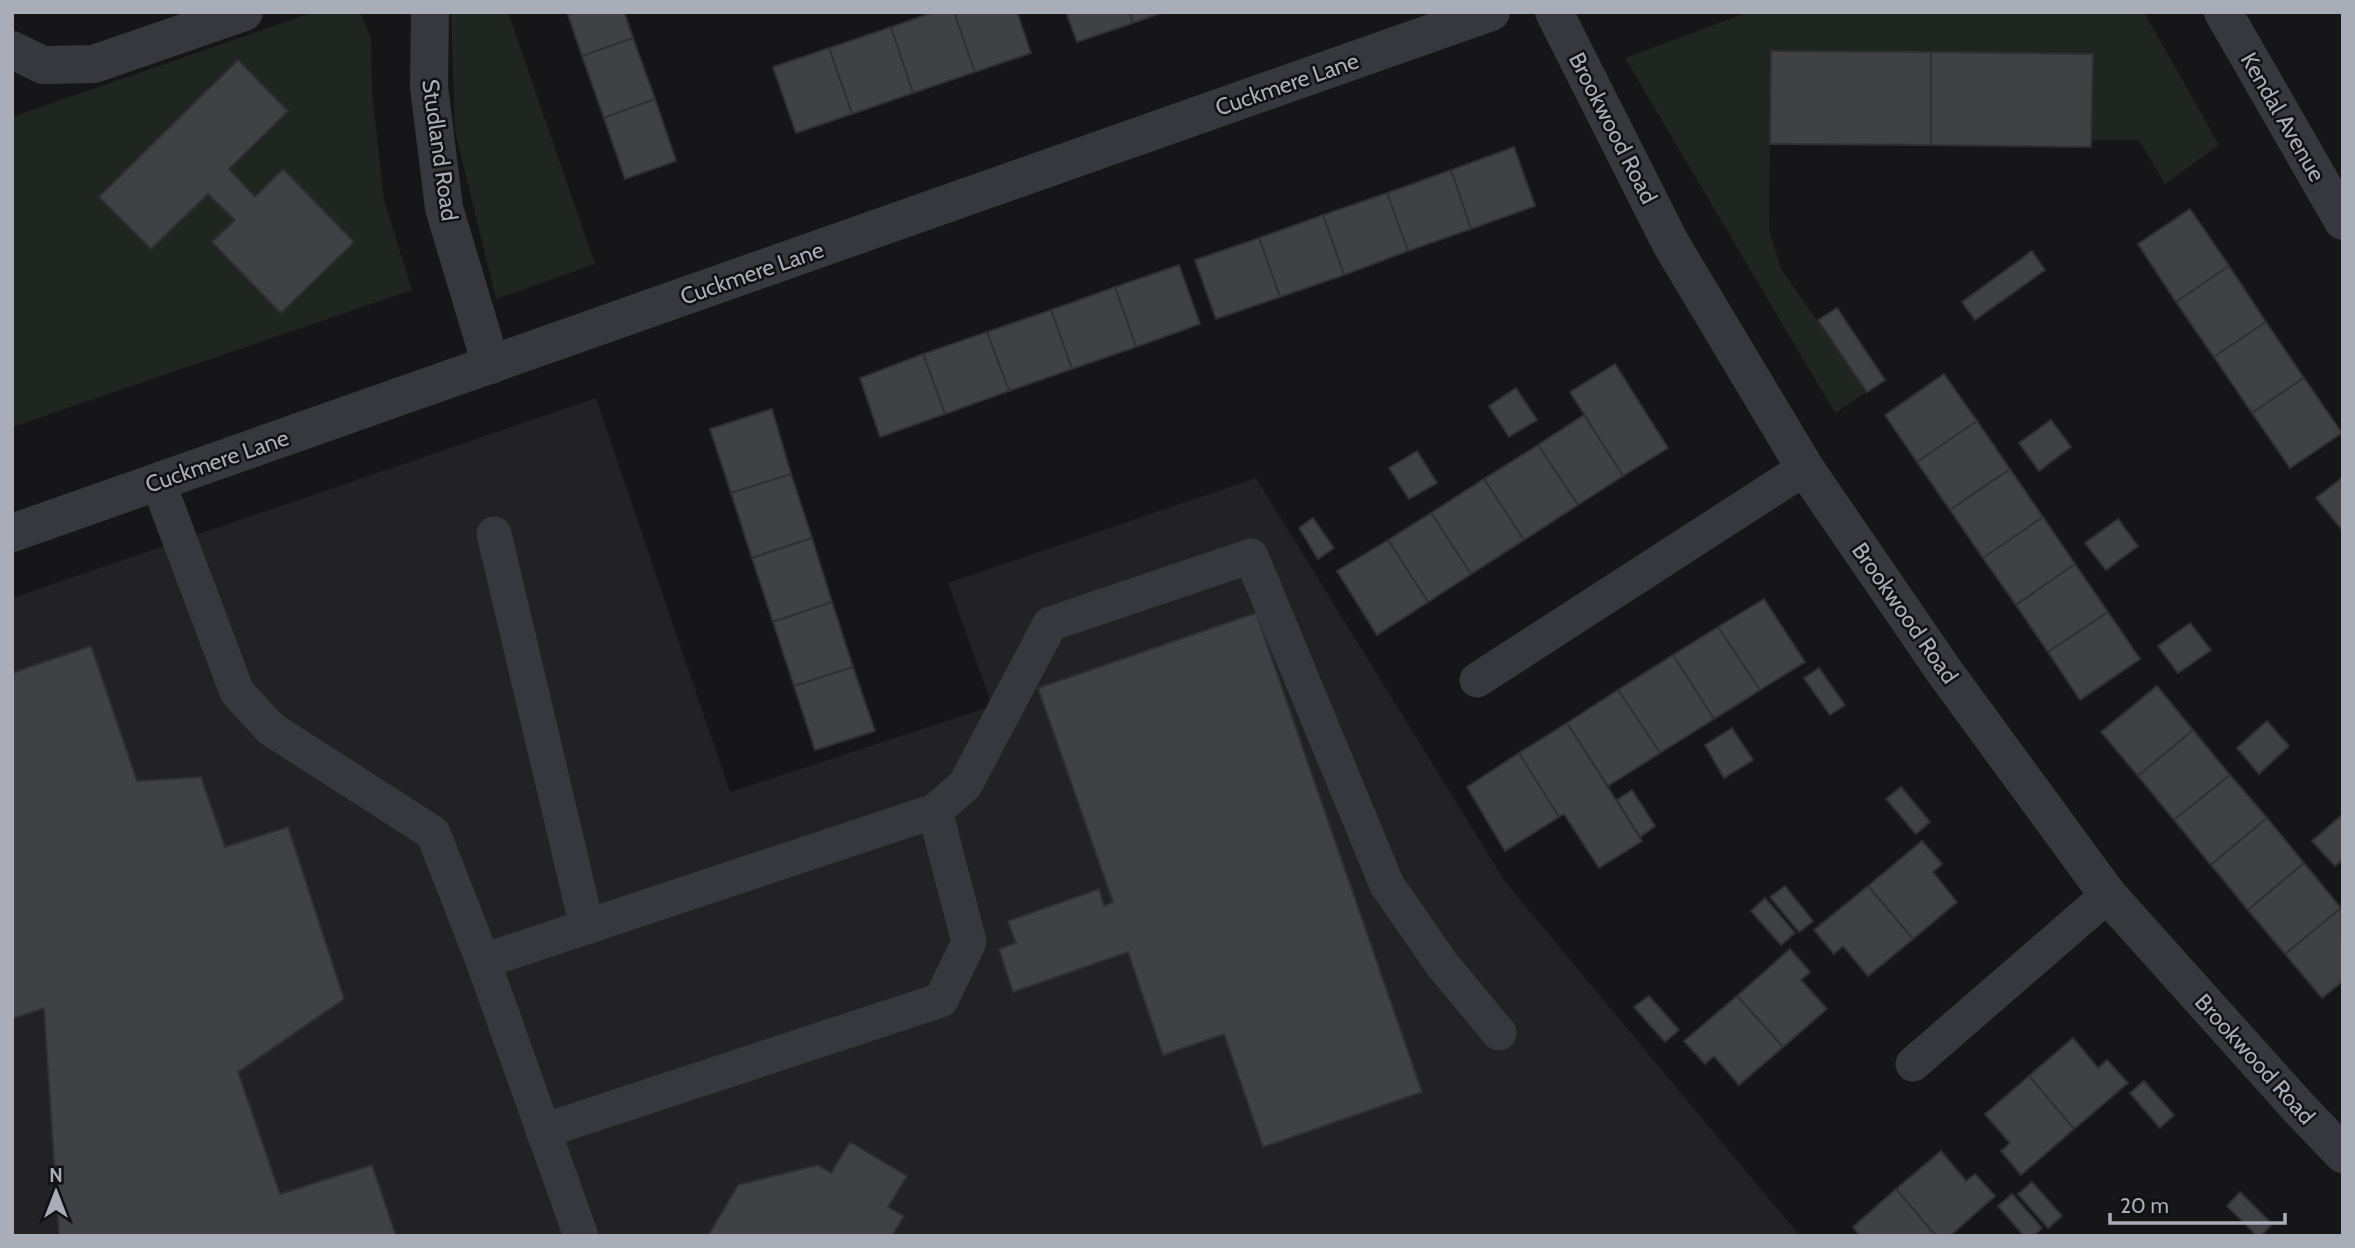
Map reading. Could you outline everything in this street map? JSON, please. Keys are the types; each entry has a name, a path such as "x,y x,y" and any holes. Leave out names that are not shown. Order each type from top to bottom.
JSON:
{"street":[{"path":"12,50 43,65 94,64 244,12"},
{"name":"Studland Road","path":"430,12 429,87 444,208 491,365"},
{"name":"Cuckmere Lane","path":"12,533 1491,12"},
{"name":"Brookwood Road","path":"1554,12 1671,244 1805,468 1944,671 2108,895 2343,1154"},
{"name":"Kendal Avenue","path":"2223,12 2343,221"}],"lane":[{"path":"1477,680 1805,468"},
{"path":"158,482 237,692 271,729 433,833 581,1236"},
{"path":"494,534 587,928"},
{"path":"482,961 935,811 965,785 1050,624 1251,556 1387,885 1441,963 1499,1032"},
{"path":"543,1131 941,1000 969,942 935,811"},
{"path":"1913,1064 2108,895"}],"shaded area":[{"path":"314,12 360,13 371,38 372,92 384,200 412,290 12,427 12,117"},
{"path":"451,12 508,12 595,264 496,299 455,131"},
{"path":"1749,12 2144,12 2219,145 2165,184 2139,140 2092,140 2092,54 1771,51 1769,230 1781,269 1867,392 1835,413 1625,58"},
{"path":"596,398 730,792 992,706 948,583 1256,478 1506,883 1800,1236 12,1236 12,598"}],"building":[{"path":"567,12 624,12 633,38 582,56"},
{"path":"934,12 954,12 975,72 913,93 891,27"},
{"path":"954,12 1017,12 1031,53 975,72"},
{"path":"1066,12 1130,12 1133,23 1077,42"},
{"path":"1130,12 1164,12 1133,23"},
{"path":"891,27 913,93 852,114 829,48"},
{"path":"633,38 655,99 604,118 582,56"},
{"path":"829,48 852,114 796,133 773,67"},
{"path":"1771,51 1931,52 1931,145 1770,144"},
{"path":"1931,52 2093,54 2091,147 1931,145"},
{"path":"238,60 288,111 229,169 255,197 283,169 354,242 281,313 212,242 235,220 208,194 151,249 99,197"},
{"path":"655,99 676,161 625,179 604,118"},
{"path":"1514,147 1535,206 1471,229 1451,170"},
{"path":"1451,170 1471,229 1408,251 1387,193"},
{"path":"1387,193 1408,251 1344,275 1323,215"},
{"path":"2190,209 2229,266 2176,302 2138,244"},
{"path":"1323,215 1344,275 1280,297 1259,238"},
{"path":"1259,238 1280,297 1216,319 1195,260"},
{"path":"2032,251 2045,270 1975,320 1962,302"},
{"path":"1179,265 1200,324 1136,347 1115,287"},
{"path":"2229,266 2266,322 2214,357 2176,302"},
{"path":"1115,287 1136,347 1072,369 1051,310"},
{"path":"1837,308 1885,380 1867,392 1818,320"},
{"path":"1051,310 1072,369 1009,391 987,332"},
{"path":"2266,322 2304,378 2252,413 2214,357"},
{"path":"987,332 1009,391 945,414 923,354"},
{"path":"923,354 945,414 880,437 860,378"},
{"path":"1615,364 1668,448 1623,476 1570,392"},
{"path":"1944,374 1977,421 1917,462 1885,415"},
{"path":"2304,378 2342,433 2290,468 2252,413"},
{"path":"1516,388 1537,420 1509,437 1489,406"},
{"path":"772,409 791,474 731,493 710,429"},
{"path":"1584,415 1623,476 1578,505 1538,445"},
{"path":"2051,420 2071,447 2039,471 2019,443"},
{"path":"1977,421 2010,469 1950,510 1917,462"},
{"path":"1538,445 1578,505 1524,540 1484,479"},
{"path":"1417,451 1437,483 1409,499 1389,468"},
{"path":"2010,469 2043,517 1983,558 1950,510"},
{"path":"791,474 812,538 752,558 731,493"},
{"path":"2343,477 2343,531 2316,498"},
{"path":"1484,479 1524,540 1471,574 1431,513"},
{"path":"1431,513 1471,574 1428,602 1388,540"},
{"path":"2043,517 2075,564 2016,605 1983,558"},
{"path":"1313,518 1334,548 1318,559 1299,528"},
{"path":"2118,519 2138,546 2106,570 2085,543"},
{"path":"812,538 832,602 773,622 752,558"},
{"path":"1388,540 1428,602 1377,635 1337,571"},
{"path":"2075,564 2108,612 2048,652 2016,605"},
{"path":"1764,599 1805,662 1760,690 1718,627"},
{"path":"832,602 853,667 794,686 773,622"},
{"path":"2108,612 2140,659 2080,700 2048,652"},
{"path":"1256,613 1422,1092 1263,1147 1224,1034 1163,1055 1128,952 1013,992 999,949 1016,943 1008,921 1099,889 1104,906 1113,902 1038,688"},
{"path":"2190,623 2211,650 2178,673 2158,646"},
{"path":"1718,627 1760,690 1714,719 1673,655"},
{"path":"91,646 137,781 201,777 225,847 288,827 344,999 238,1072 280,1194 372,1165 396,1236 59,1236 44,1008 12,1019 12,673"},
{"path":"1673,655 1714,719 1660,753 1618,690"},
{"path":"853,667 875,731 815,750 794,686"},
{"path":"1819,668 1845,705 1830,715 1804,678"},
{"path":"2157,686 2193,730 2138,776 2101,732"},
{"path":"1618,690 1660,753 1608,786 1567,723"},
{"path":"2267,721 2289,746 2259,774 2237,748"},
{"path":"1567,723 1642,841 1599,868 1564,814 1559,817 1519,753"},
{"path":"1732,728 1753,760 1724,778 1705,745"},
{"path":"2193,730 2230,775 2174,820 2138,776"},
{"path":"1519,753 1559,817 1505,851 1467,787"},
{"path":"2230,775 2267,818 2211,865 2174,820"},
{"path":"1901,787 1930,822 1916,834 1886,799"},
{"path":"1632,790 1655,826 1640,837 1617,800"},
{"path":"2342,815 2343,859 2335,866 2312,841"},
{"path":"2267,818 2304,863 2248,910 2211,865"},
{"path":"1922,841 1942,864 1933,872 1957,902 1913,939 1868,886"},
{"path":"2304,863 2341,908 2285,954 2248,910"},
{"path":"1785,886 1813,921 1799,932 1770,897"},
{"path":"1868,886 1913,939 1868,976 1843,946 1834,954 1814,930"},
{"path":"1765,898 1795,933 1781,945 1751,911"},
{"path":"2341,908 2343,981 2322,998 2285,954"},
{"path":"1790,949 1810,972 1801,980 1827,1009 1783,1047 1737,996"},
{"path":"1649,996 1679,1030 1665,1042 1634,1007"},
{"path":"1737,996 1783,1047 1739,1085 1714,1056 1705,1064 1684,1041"},
{"path":"2073,1038 2098,1068 2107,1060 2128,1083 2074,1129 2029,1076"},
{"path":"2029,1076 2074,1129 2021,1175 2001,1151 2010,1143 1985,1114"},
{"path":"2144,1081 2174,1115 2160,1128 2130,1093"},
{"path":"850,1142 907,1176 888,1207 904,1216 892,1236 708,1236 738,1185 818,1165 831,1173"},
{"path":"1941,1151 1966,1181 1975,1174 1995,1196 1950,1236 1936,1236 1896,1189"},
{"path":"2032,1182 2062,1216 2048,1228 2018,1194"},
{"path":"1896,1189 1936,1236 1860,1236 1853,1227"},
{"path":"2240,1192 2272,1224 2261,1236 2257,1236 2227,1206"},
{"path":"2012,1194 2042,1228 2034,1236 2024,1236 1998,1206"}]}
